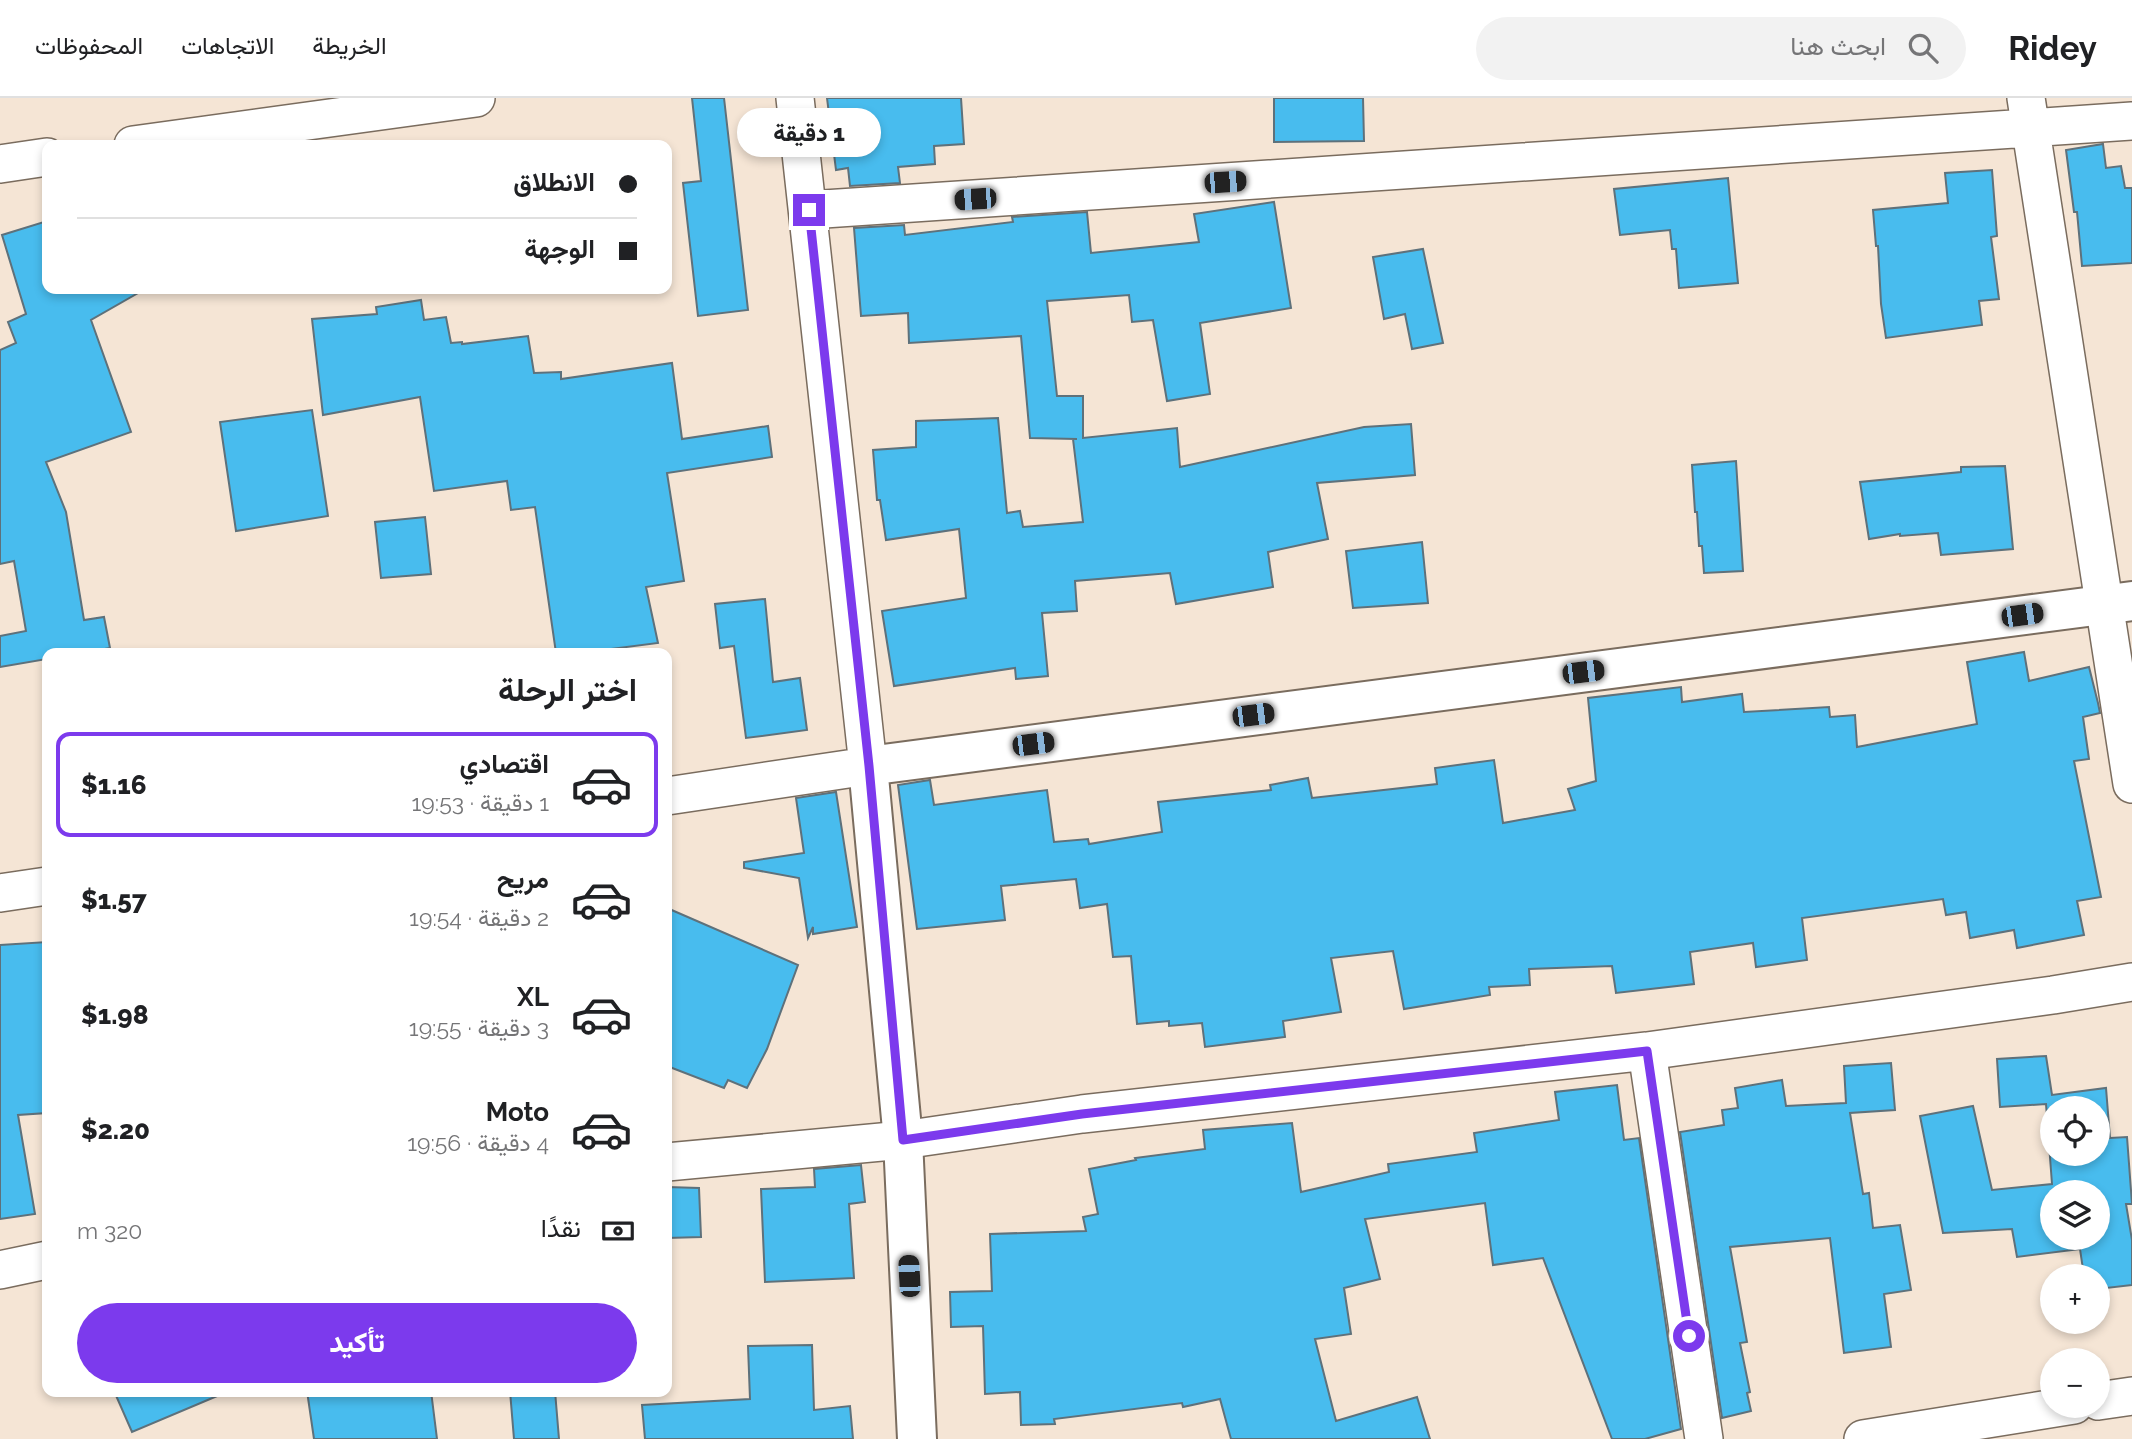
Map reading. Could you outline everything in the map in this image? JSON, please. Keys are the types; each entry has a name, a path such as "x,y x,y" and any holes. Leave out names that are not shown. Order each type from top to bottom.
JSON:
{"street":[{"path":"156,140 294,110 476,98"},
{"path":"795,98 869,766 903,1140 917,1439"},
{"path":"809,210 2028,113 2132,121"},
{"path":"2028,113 2118,603 2132,784"},
{"path":"0,164 42,158"},
{"path":"672,795 869,766 2118,603"},
{"path":"0,892 42,887"},
{"path":"672,1162 903,1140 1082,1114 1647,1051 2132,982"},
{"path":"1647,1051 1704,1439"},
{"path":"0,1270 42,1261"},
{"path":"2110,1399 2132,1396"},
{"path":"1863,1439 2040,1410"}],"building":[{"path":"692,98 724,98 748,310 698,316 683,183 701,181"},
{"path":"827,98 961,98 964,144 934,146 935,164 898,167 900,183 850,186 848,168 836,170"},
{"path":"1274,98 1363,98 1364,141 1274,142"},
{"path":"2103,144 2106,168 2121,166 2125,188 2132,188 2132,263 2082,266 2077,212 2074,212 2066,150"},
{"path":"1992,170 1997,236 1991,237 1999,299 1979,301 1982,325 1886,338 1873,210 1948,203 1945,173"},
{"path":"1728,178 1738,283 1679,288 1676,249 1672,249 1670,230 1620,235 1614,189"},
{"path":"1274,202 1291,308 1200,323 1210,394 1167,401 1153,320 1132,322 1129,295 1047,301 1057,396 1083,396 1083,438 1177,428 1180,467 1364,427 1411,424 1415,475 1317,483 1328,539 1268,552 1273,587 1176,604 1170,573 1075,581 1077,611 1042,613 1048,676 1016,679 1015,668 894,686 882,611 966,598 959,529 886,540 880,500 877,500 873,450 916,447 916,421 998,418 1007,513 1020,511 1023,527 1083,522 1073,439 1077,439 1030,438 1021,336 909,343 908,313 861,316 854,228 904,225 905,235 1013,222 1012,217 1087,212 1091,253 1199,242 1194,214"},
{"path":"42,223 42,294 136,294 91,320 131,432 46,462 66,512 84,620 104,617 110,648 42,648 42,660 0,667 0,636 26,631 14,561 0,564 0,350 16,343 8,322 26,314 2,235"},
{"path":"1423,249 1443,343 1412,349 1405,314 1384,319 1373,257"},
{"path":"421,300 424,320 446,317 451,343 528,336 534,373 561,372 561,379 672,363 682,439 768,426 772,457 667,473 684,581 646,587 658,643 619,648 555,648 535,507 511,510 507,481 434,491 420,397 323,415 312,319 377,314 376,307"},
{"path":"312,410 328,516 236,531 220,422"},
{"path":"1736,461 1743,571 1704,573 1695,512 1692,465"},
{"path":"2005,466 2013,549 1941,555 1938,533 1900,534 1869,539 1860,482 1961,472 1961,467"},
{"path":"425,517 431,574 381,578 375,522"},
{"path":"1422,542 1428,603 1353,608 1346,551"},
{"path":"765,599 773,682 800,678 807,730 746,738 734,646 720,648 715,604"},
{"path":"2024,652 2029,681 2089,667 2098,703 2100,713 2083,717 2089,759 2074,761 2101,897 2077,901 2084,935 2017,948 2014,930 1970,938 1966,912 1946,915 1943,899 1802,918 1807,960 1756,967 1753,943 1690,952 1694,984 1616,993 1612,966 1529,969 1530,985 1489,987 1490,995 1404,1009 1393,951 1331,958 1341,1012 1283,1021 1285,1037 1205,1047 1202,1023 1169,1026 1169,1021 1137,1024 1131,956 1113,957 1107,904 1080,908 1076,879 1001,886 1005,920 917,929 898,785 930,780 934,805 1047,790 1054,842 1088,839 1089,844 1162,832 1158,802 1271,790 1270,785 1308,778 1312,798 1437,784 1435,768 1494,760 1503,823 1575,810 1568,789 1596,781 1588,698 1681,687 1682,702 1742,694 1744,712 1829,707 1830,717 1855,715 1857,747 1977,724 1967,662"},
{"path":"836,792 857,927 813,934 813,927 808,938 799,878 744,868 744,862 804,853 796,798"},
{"path":"672,910 798,965 767,1049 747,1088 728,1080 724,1088 672,1068"},
{"path":"42,942 42,1113 18,1115 35,1214 0,1219 0,945"},
{"path":"2046,1056 2052,1095 2106,1088 2107,1096 2040,1096 2040,1104 2000,1107 1997,1059"},
{"path":"1891,1063 1895,1110 1850,1113 1863,1194 1869,1193 1873,1228 1900,1225 1911,1290 1884,1294 1891,1347 1844,1353 1830,1238 1730,1247 1747,1342 1740,1343 1751,1411 1722,1418 1680,1132 1724,1125 1722,1110 1738,1108 1735,1088 1782,1080 1786,1106 1846,1103 1844,1066"},
{"path":"1617,1085 1624,1140 1639,1138 1681,1429 1645,1439 1612,1439 1543,1258 1493,1265 1485,1203 1365,1219 1380,1279 1344,1288 1351,1334 1315,1339 1336,1421 1417,1397 1430,1439 1231,1439 1220,1399 1183,1407 1182,1403 1054,1419 1055,1424 1021,1425 1020,1392 985,1394 983,1326 951,1327 950,1292 992,1291 990,1234 1086,1231 1083,1217 1098,1214 1089,1169 1136,1160 1135,1158 1205,1149 1203,1130 1292,1123 1301,1192 1389,1172 1388,1164 1477,1152 1474,1133 1559,1120 1555,1092"},
{"path":"1973,1106 1992,1190 2040,1185 2040,1250 2072,1250 2017,1257 2012,1229 1943,1233 1920,1116"},
{"path":"2127,1137 2132,1204 2126,1204 2132,1240 2132,1285 2110,1288 2110,1264 2082,1264 2080,1250 2110,1250 2110,1180 2052,1180 2051,1166 2110,1166 2110,1138"},
{"path":"861,1165 865,1202 849,1204 854,1278 765,1282 761,1189 815,1187 814,1169"},
{"path":"672,1187 699,1188 701,1237 672,1238"},
{"path":"812,1345 814,1410 850,1406 853,1439 645,1439 642,1405 750,1399 748,1346"},
{"path":"117,1397 215,1397 132,1432"},
{"path":"308,1397 432,1397 437,1439 314,1439"},
{"path":"510,1397 556,1397 559,1439 514,1439"}],"route":[{"path":"809,210 869,766 903,1140 1082,1114 1647,1051 1689,1336"}]}
